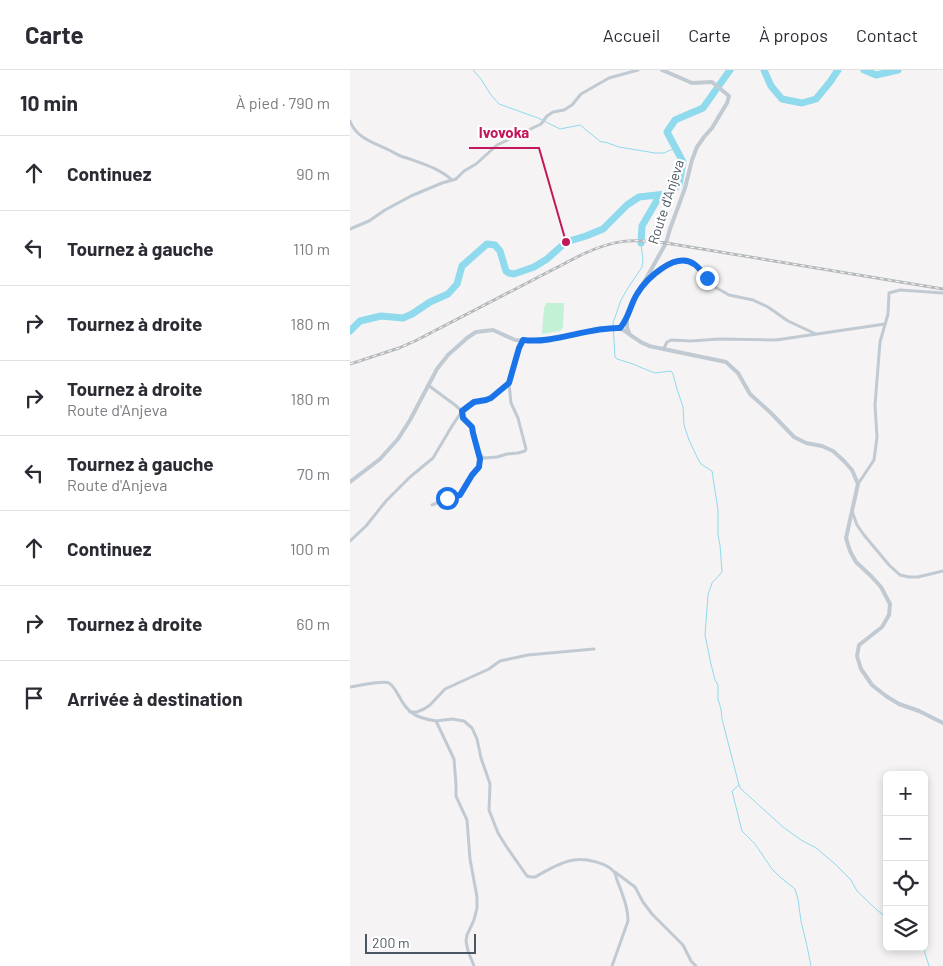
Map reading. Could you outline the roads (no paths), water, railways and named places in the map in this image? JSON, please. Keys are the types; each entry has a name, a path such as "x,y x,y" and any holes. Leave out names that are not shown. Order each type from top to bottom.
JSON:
{"street":[{"path":"350,230 411,196 456,179 497,146 513,136 540,124 552,112 564,110 572,105 581,94 609,78 638,70"},
{"name":"Route d'Anjeva","path":"618,328 624,323 638,293 666,243 697,147 717,120 727,104 729,96 712,82 692,83 662,70"},
{"path":"350,121 356,132 370,143 439,170 452,180"},
{"path":"638,293 651,277 664,266 682,260 688,261 694,264 714,287 730,295 753,300 768,307 788,322 817,334"},
{"path":"943,293 900,290 889,293 888,314 880,342 875,405 877,437 874,460 858,484 846,538 856,562 881,587 890,604 889,615 882,627 859,646 856,656 861,669 872,685 886,696 899,704 919,711 943,723"},
{"path":"627,317 629,333"},
{"path":"664,348 667,342 672,340 776,340 885,324"},
{"path":"350,482 380,459 398,439 437,369 448,355 476,332 493,330 515,340 533,342 618,328 649,346 726,362 738,373 750,394 794,438 833,451 852,470 858,484"},
{"path":"478,453 484,458 492,458 526,451 518,418 511,403 509,383 523,340"},
{"path":"350,541 410,477 433,458 462,411 474,402 491,398 509,383"},
{"path":"428,385 462,411 463,418 472,427 480,459 479,467 460,495 432,505"},
{"path":"852,510 857,525 864,535 900,575 918,577 943,571"},
{"path":"410,712 424,709 445,689 489,669 500,661 528,654 594,649"},
{"path":"350,687 376,682 389,683 394,688 402,704 415,716 436,722 452,719 464,721 472,728 477,739 490,784 489,810 498,833 527,876 535,876 565,862 574,860 590,860 603,864 634,887 652,914 683,945 691,961 696,966"},
{"path":"436,722 454,758 456,796 467,820 477,908 466,941 474,966"},
{"path":"612,966 628,921 624,898 614,872"}],"waterway":[{"path":"473,70 499,104 538,118 560,129 580,125 601,142 655,153 664,153 675,148"},
{"path":"350,331 360,321 381,316 403,318 448,294 457,284 462,266 487,244 495,245 500,251 506,271 514,274 534,267 547,259 566,242 603,229 627,205 639,197 666,194 679,185 683,162 667,132 675,120 703,108 730,70"},
{"path":"764,70 771,86 782,99 802,103 816,99 838,70"},
{"path":"864,70 876,75 898,70"},
{"path":"641,243 642,226 658,195"},
{"path":"641,243 642,267 621,300 613,323 615,357 655,373 671,371 683,407 684,425 689,440 701,464 712,471 718,510 718,535 722,572 712,583 708,595 705,635 715,680 718,685 718,699 722,719 739,785 741,789 783,827 816,848 834,863 851,880 857,891 883,915"},
{"path":"739,785 732,791 742,831 755,844 772,869 795,889 811,966"},
{"path":"924,951 929,966"}],"railway":[{"path":"350,364 415,341 583,254 605,245 624,241 666,243 943,289"}],"place":[{"name":"Ivovoka","path":"566,242"}]}
